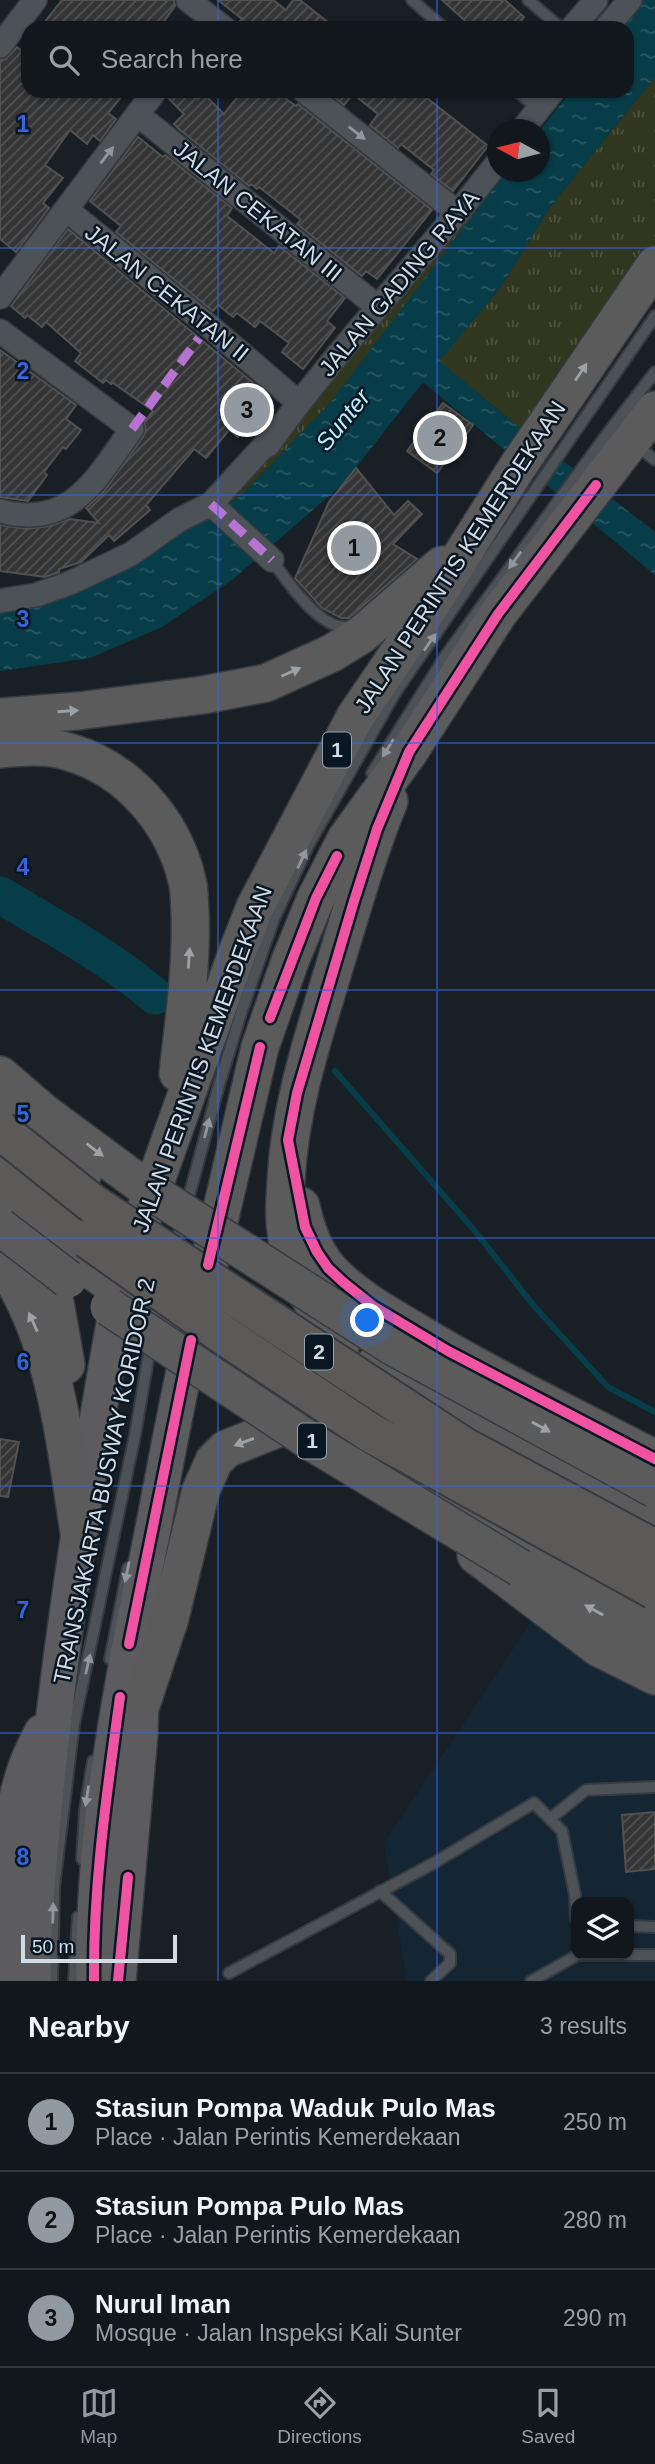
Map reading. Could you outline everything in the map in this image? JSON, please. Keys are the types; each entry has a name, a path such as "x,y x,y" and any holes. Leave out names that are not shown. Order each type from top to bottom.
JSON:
{"highway":[{"name":"JALAN PERINTIS KEMERDEKAAN","path":"170,1273 234,1023 255,907 355,717 421,620 487,514 527,478 552,442 655,265"},
{"name":"JALAN PERINTIS KEMERDEKAAN","path":"170,1273 170,1143 234,1023 316,898 346,839 409,751 561,513 588,478 642,450 655,410"},
{"path":"0,716 78,711 266,684 332,653 361,635 437,571 487,514"},
{"path":"0,749 29,747 67,751 102,764 142,796 162,820 188,881 191,934 234,1023"},
{"path":"340,1347 305,1289 291,1257 284,1218 288,1140 297,1093 377,829 409,751"},
{"path":"0,1063 43,1111"},
{"name":"1","path":"0,1075 43,1111 170,1273 340,1347 379,1372 655,1526"},
{"name":"1","path":"0,1103 96,1185 170,1273 307,1417 390,1469 526,1545 655,1609"},
{"path":"288,1140 305,1227 328,1268 343,1282 373,1306 448,1352 655,1459"},
{"name":"2","path":"3,1154 93,1204 464,1447 655,1549"},
{"name":"2","path":"3,1154 88,1239 222,1334 369,1432 655,1590"},
{"path":"5,1213 54,1297 60,1321 66,1374 66,1450"},
{"name":"1","path":"5,1213 68,1279 114,1299 358,1470 520,1568 622,1626 655,1641"},
{"path":"0,1260 37,1331 56,1398 79,1532"},
{"name":"1","path":"114,1299 170,1273 392,1346 655,1489"},
{"path":"142,1702 170,1618 201,1490 214,1461 226,1449 307,1417"},
{"path":"390,1469 393,1497 398,1506 473,1553 599,1648 655,1676"},
{"path":"434,1494 473,1553"}],"main road":[{"path":"94,1981 94,1923 103,1820 129,1644 170,1273"},
{"path":"11,1977 7,1883 14,1817 23,1776 55,1699 114,1299"},
{"path":"118,1981 142,1702 138,1667 129,1644"}],"street":[{"path":"0,46 35,0"},
{"path":"188,0 208,21"},
{"path":"578,21 596,0"},
{"path":"612,21 630,0"},
{"path":"0,296 150,98"},
{"path":"313,98 458,213"},
{"path":"530,119 546,98"},
{"name":"JALAN CEKATAN III","path":"138,115 378,307"},
{"name":"JALAN GADING RAYA","path":"0,601 36,595 108,566 131,554 179,520 214,506 265,445 268,445 299,403 487,176"},
{"name":"JALAN CEKATAN II","path":"66,210 299,403"},
{"path":"0,331 132,429 102,470 74,501 52,513 18,516 0,511"},
{"path":"214,506 269,557"}],"lane":[{"path":"412,0 436,21"},
{"path":"527,0 552,21"},
{"path":"552,442 655,316"},
{"path":"588,478 655,372"},
{"path":"234,1023 274,919 316,832 395,693 527,478"},
{"path":"367,781 446,655 561,513"},
{"path":"269,557 290,585 327,622 338,628 347,628 402,600"},
{"path":"234,1023 274,956"},
{"path":"0,1124 107,1205 170,1273 287,1370 389,1440 655,1580"},
{"path":"3,1154 66,1206"},
{"name":"TRANSJAKARTA BUSWAY KORIDOR 2","path":"52,1981 54,1887 74,1724 170,1273 205,1210"},
{"path":"170,1273 411,1424 655,1557"},
{"name":"TRANSJAKARTA BUSWAY KORIDOR 2","path":"107,1675 131,1554"},
{"path":"81,1876 85,1810 94,1756"},
{"path":"551,1818 586,1790 655,1787"},
{"path":"229,1973 433,1863 534,1803 562,1831 575,1897"},
{"path":"380,1891 450,1954 450,1963 439,1978"},
{"path":"74,1981 79,1902"},
{"path":"634,1926 655,1927"},
{"path":"634,1955 655,1955"},
{"path":"531,1981 571,1958"}],"shaded area":[{"path":"655,1539 655,1981 407,1981 384,1843 575,1556"}],"green space":[{"path":"655,77 655,265 536,441 439,361 500,288 551,206"},
{"path":"489,182 499,182 330,403 242,495 113,577 30,607 36,595 211,504"}],"water":[{"name":"Sunter","path":"643,0 655,0 655,77 551,206 500,288 440,361 503,414 655,532 655,575 423,382 344,483 232,580 162,627 90,658 0,671 0,609 30,607 113,577 242,495 330,403 498,182 550,182 549,119 565,98 634,98 634,21 626,21"}],"building":[{"path":"62,0 174,0 175,6 164,21 46,21"},
{"path":"218,0 273,0 286,10 293,0 300,0 326,21 240,21 242,19"},
{"path":"442,0 505,0 524,17 521,21 465,21"},
{"path":"17,47 21,50 21,98 120,98 108,113 116,119 100,141 93,135 87,144 70,130 45,165 63,178 43,203 49,208 16,252 0,239 0,60 6,59"},
{"path":"168,98 208,98 224,114 237,98 285,98 296,106 298,104 432,210 377,279 366,271 362,276 297,224 301,220 259,187 257,189 251,184 249,186 179,129 174,124 184,114"},
{"path":"335,98 350,98 344,105"},
{"path":"358,98 427,98 487,147 453,191 431,174 434,170 401,144 398,148 370,125 378,114"},
{"path":"138,137 232,208 227,216 274,253 279,246 345,298 327,321 335,328 303,369 282,352 289,343 260,321 255,327 237,313 233,317 218,305 213,311 116,232 121,226 90,201"},
{"path":"68,229 269,396 238,437 229,430 206,458 194,449 146,505 150,510 114,541 109,535 81,562 45,577 0,571 0,525 26,529 50,526 70,519 99,523 86,508 104,491 143,437 146,430 144,422 153,411 113,383 106,380 103,383 75,361 81,353 46,322 42,327 11,306"},
{"path":"0,350 76,405 66,419 81,430 66,449 63,447 44,472 47,475 28,501 0,497"},
{"path":"443,403 473,425 437,473 407,451"},
{"path":"356,468 394,515 408,501 422,514 393,544 417,559 349,618 341,618 322,608 295,578 329,502"},
{"path":"0,1439 19,1442 8,1497 0,1496"},
{"path":"655,1812 655,1869 626,1872 622,1815"}],"waterway":[{"path":"0,895 99,955 155,996"},
{"path":"335,1071 474,1230 534,1306 608,1387 655,1412"}],"marked path":[{"path":"132,429 199,338"},
{"path":"211,504 272,560"}],"cycle path":[{"path":"596,485 498,614 409,752 377,829 354,901 297,1093 288,1140 305,1227 328,1268 343,1282 373,1306 448,1351 655,1459"},
{"path":"270,1018 316,898 337,856"},
{"path":"208,1265 260,1047"},
{"path":"129,1644 191,1340"},
{"path":"94,1981 98,1874 120,1697"},
{"path":"118,1981 128,1877"}],"place":[{"name":"Nurul Iman","path":"247,410"},
{"name":"Stasiun Pompa Pulo Mas","path":"440,438"},
{"name":"Stasiun Pompa Waduk Pulo Mas","path":"354,548"}]}
